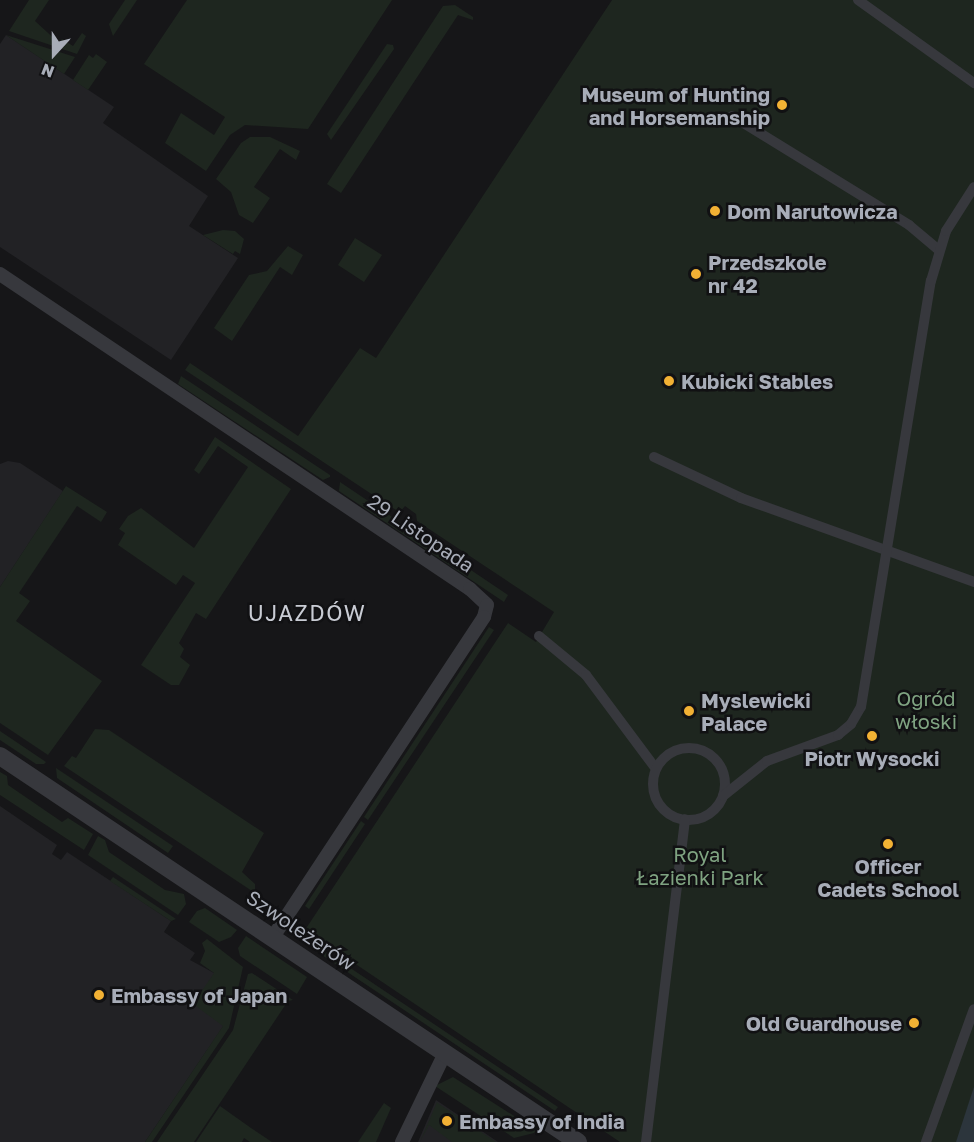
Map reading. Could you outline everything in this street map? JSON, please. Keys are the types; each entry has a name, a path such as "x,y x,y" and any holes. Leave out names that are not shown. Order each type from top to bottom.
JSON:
{"street":[{"path":"858,0 974,83"},
{"path":"732,116 909,225 939,250"},
{"path":"723,796 724,773 715,758 705,751 677,750 656,769 653,785 658,801 669,813 685,819 706,816 723,796 767,761 828,741 854,721 865,696 931,281 939,250 951,223 974,187"},
{"name":"29 Listopada","path":"0,274 470,589 487,605 484,617 273,938"},
{"path":"654,457 741,498 974,582"},
{"path":"539,636 586,675 656,769"},
{"name":"Szwoleżerów","path":"0,756 578,1142"},
{"path":"646,1142 685,819"},
{"path":"926,1142 974,1009"},
{"path":"402,1142 427,1084 445,1053"}],"shaded area":[{"path":"6,35 114,107 103,123 208,196 189,226 238,258 171,360 0,247 0,44"},
{"path":"8,461 20,463 63,491 0,587 0,464"},
{"name":"Embassy of Japan","path":"0,806 57,845 52,854 61,860 67,852 171,921 164,932 195,953 190,960 214,973 224,1025 145,1142 0,1142"},
{"path":"974,1087 974,1142 956,1142 969,1102"},
{"name":"Embassy of India","path":"436,1100 498,1142 418,1142"}],"green space":[{"path":"29,0 49,0 35,21 59,43 62,39 73,46 82,33 86,36 77,54 9,31"},
{"path":"125,0 137,0 113,36 109,24"},
{"path":"187,0 392,0 308,129 245,125 230,135 206,171 165,143 181,113 214,135 225,117 144,64"},
{"name":"Royal Łazienki Park","path":"612,0 974,0 974,1142 620,1142 305,930 508,623 536,642 554,612 417,521 416,514 405,506 400,512 391,507 185,370 190,363 298,436 360,348 376,358"},
{"path":"455,5 473,17 473,20 458,15 341,193 327,184 443,6"},
{"path":"6,35 75,57 64,74"},
{"path":"387,44 393,45 394,49 331,140 327,134"},
{"path":"96,54 107,62 88,90 73,80 89,55 93,58"},
{"path":"250,137 270,137 300,151 296,160 280,149 254,187 270,198 253,223 239,215 231,192 216,179 241,143"},
{"path":"223,230 235,231 244,239 240,254 235,251 233,254 203,235"},
{"path":"355,238 382,255 364,282 338,265"},
{"path":"288,246 303,255 292,275 280,267 232,341 214,328 249,275 267,271"},
{"path":"181,376 330,477 323,480 178,384"},
{"path":"215,437 291,489 206,619 196,613 179,643 184,649 180,657 190,665 179,685 171,685 141,665 195,583 183,575 176,585 118,545 125,533 119,529 128,516 141,508 194,548 248,467 218,446 199,474 194,470"},
{"path":"340,482 508,595 504,602 339,491"},
{"path":"66,486 107,512 101,522 77,506 19,593 30,601 16,621 102,681 48,755 0,723 0,587"},
{"path":"489,627 494,630 368,820 364,817"},
{"path":"95,729 109,730 264,833 242,872 255,884 255,893 64,766 72,756 76,758"},
{"path":"0,731 46,762 36,764 0,740"},
{"path":"56,768 173,846 168,853 57,778"},
{"path":"0,772 7,776 8,785 62,822 68,818 93,834 84,850 0,795"},
{"path":"361,821 365,824 309,909 305,906"},
{"path":"98,836 105,840 109,852 165,890 184,894 186,904 178,915 88,855"},
{"path":"113,877 176,919 171,921 110,881"},
{"path":"205,908 237,930 231,937 219,942 189,922 197,911"},
{"path":"301,935 558,1107 555,1111 298,939"},
{"path":"246,936 307,977 297,994 240,956 238,948"},
{"path":"207,939 243,967 229,1028 152,1142 145,1142 223,1026 193,1004 214,973 200,963 205,951 202,943"},
{"path":"252,973 293,1000 288,1001 194,1142 157,1142 233,1030 248,974"},
{"path":"453,1077 536,1130 534,1133 514,1138 435,1086"},
{"name":"Embassy of India","path":"437,1102 496,1142 452,1142 429,1125 420,1142"},
{"path":"384,1103 391,1108 376,1142 358,1142"},
{"path":"220,1106 272,1142 250,1142 244,1138 242,1142 196,1142"}],"place":[{"name":"Museum of Hunting and Horsemanship","path":"782,105"},
{"name":"Dom Narutowicza","path":"715,211"},
{"name":"Przedszkole nr 42","path":"696,274"},
{"name":"Kubicki Stables","path":"669,381"},
{"name":"Myslewicki Palace","path":"689,711"},
{"name":"Piotr Wysocki","path":"872,736"},
{"name":"Officer Cadets School","path":"888,844"},
{"name":"Embassy of Japan","path":"99,995"},
{"name":"Old Guardhouse","path":"914,1023"},
{"name":"Embassy of India","path":"447,1121"}],"district":[{"name":"UJAZDÓW","path":"307,613"}],"park label":[{"name":"Ogród włoski","path":"926,710"}]}
